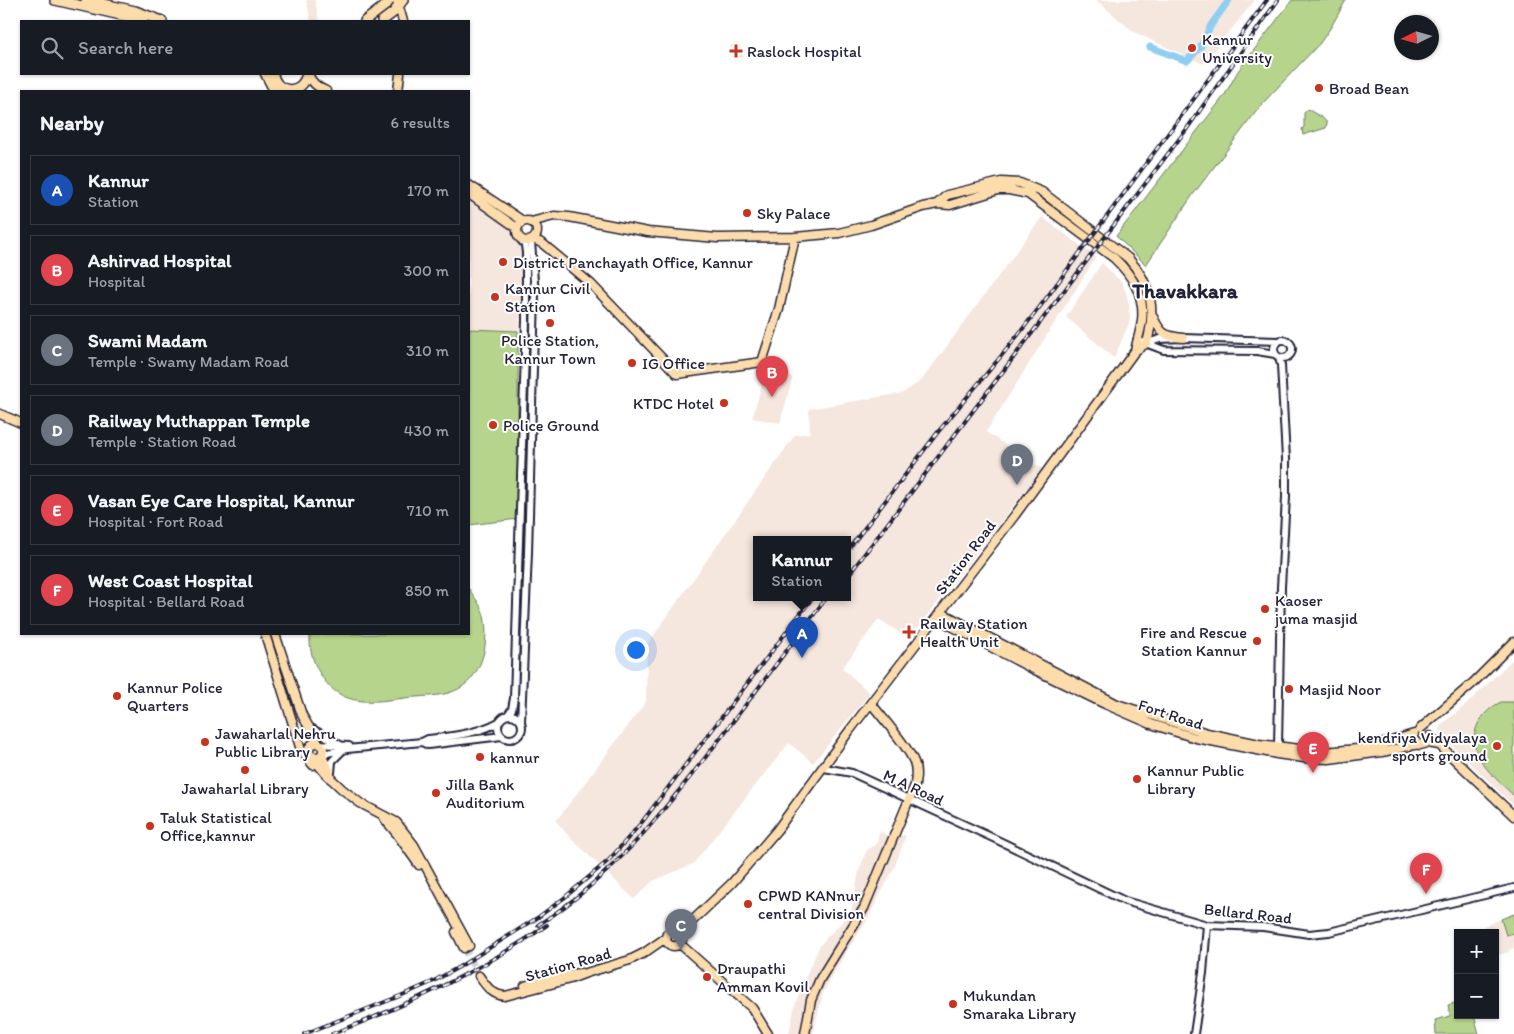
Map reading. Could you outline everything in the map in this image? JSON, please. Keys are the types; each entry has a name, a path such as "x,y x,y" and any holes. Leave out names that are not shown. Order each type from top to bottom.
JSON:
{"highway":[{"path":"55,0 140,20"},
{"path":"86,0 135,11 159,20"},
{"path":"366,20 390,0"},
{"path":"383,20 400,2"},
{"path":"273,81 286,90 298,90 305,81 307,75"}],"main road":[{"path":"400,2 403,20"},
{"path":"308,75 310,80 324,90"},
{"path":"398,90 400,75"},
{"path":"517,228 527,222 554,216 569,217 648,232 717,238 831,234 853,230 922,207 938,204 948,195 1001,182 1020,183 1036,189 1128,258 1138,269 1147,286 1152,316 1151,330 1147,343 1135,351"},
{"path":"470,186 537,228 537,234 532,240"},
{"name":"Station Road","path":"481,976 492,992 505,996 570,979 630,960 668,941 669,932 679,937 686,927 732,883 777,830 871,703 1015,515 1135,351 1142,319 1139,295 1135,282 1124,268 1102,249 1028,194 1015,190 998,190 950,205 938,204"},
{"path":"470,195 517,228"},
{"path":"517,228 517,235 521,240 532,240 543,244 591,284 677,374 762,362 779,309 795,236"},
{"path":"1152,316 1162,332 1168,336 1183,338"},
{"path":"0,414 20,422"},
{"name":"Fort Road","path":"938,615 967,635 1060,678 1128,715 1196,734 1278,750 1304,758 1330,759 1360,756 1419,744 1423,745 1424,734 1370,748 1349,751 1278,750"},
{"path":"264,635 301,750 316,769 350,797 381,815 417,860 466,947"},
{"path":"275,635 302,715 323,749 322,755 329,770 331,780"},
{"path":"1514,642 1435,716 1424,734 1440,745 1514,816"},
{"path":"805,1034 810,1000 820,978 864,908 910,801 915,785 917,774 909,752 871,703"},
{"path":"296,731 331,780"},
{"path":"310,753 312,744 319,744"},
{"path":"310,753 316,758 322,755"},
{"path":"668,941 674,946 679,937 752,1008 768,1034"}],"street":[{"path":"319,744 343,748 362,748 422,742 428,739 470,733 487,728 499,722 512,709 519,562 526,320 526,253 525,245 521,240"},
{"path":"422,742 428,745 502,736 509,739 516,736 521,730 535,295 532,240"},
{"path":"1147,343 1160,339 1183,338 1284,340 1290,344 1292,349 1281,382"},
{"path":"1137,340 1164,350 1257,350 1282,359 1288,357"},
{"path":"1278,341 1273,348 1281,365 1286,459 1278,750"},
{"path":"519,562 527,563"},
{"path":"508,715 515,716 521,722"},
{"path":"499,722 498,730 502,736"},
{"path":"308,725 343,748"},
{"path":"322,755 343,748"},
{"path":"331,780 332,760 343,748"},
{"name":"M A Road","path":"824,768 852,773 991,837"},
{"name":"Bellard Road","path":"991,837 1125,901 1207,925 1264,926 1309,934 1329,932 1514,888"},
{"path":"1194,1034 1203,973 1207,925"}],"shaded area":[{"path":"306,0 315,0 319,20 311,20"},
{"name":"Kannur University","path":"1096,0 1255,0 1203,64 1134,32"},
{"name":"Raslock Hospital","path":"739,44 744,57 733,59 730,45"},
{"name":"Kannur Civil Station","path":"470,203 501,223 516,236 521,249 524,262 519,333 470,331"},
{"path":"1042,217 1096,257 986,432 1042,469 909,639 879,619 842,668 870,693 813,763 789,743 693,864 653,881 634,899 556,821 646,702 647,645 795,435 810,433 809,409 903,393 922,380"},
{"path":"1102,263 1123,284 1129,303 1130,321 1114,358 1066,317"},
{"path":"766,371 793,377 780,423 752,418"},
{"path":"1514,658 1514,806 1442,736 1439,730 1441,725 1467,704"},
{"path":"880,831 889,837 906,835 895,866 865,924 843,957 823,993 813,1034 789,1034 795,1005 809,969 820,945 851,912 859,871 867,850 876,845"},
{"path":"1501,919 1506,935 1514,933 1514,948 1509,950 1509,952 1499,955 1499,929 1481,929"}],"green space":[{"path":"1292,0 1346,0 1320,43 1262,104 1192,196 1146,265 1116,236 1224,96 1238,71"},
{"path":"1308,109 1327,123 1326,128 1303,135 1304,113"},
{"name":"Police Ground","path":"470,329 518,331 518,519 470,525"},
{"path":"470,590 480,605 486,627 485,649 482,660 477,670 464,686 448,693 381,701 359,701 339,694 330,687 322,677 314,661 310,635 470,635"},
{"name":"kendriya Vidyalaya sports ground","path":"1501,702 1514,702 1514,796 1483,764 1475,745 1474,735 1480,720 1488,711"},
{"path":"1514,914 1514,933 1506,935 1501,919"},
{"path":"1454,1003 1454,1019 1475,1019 1479,1034 1436,1034 1435,1020 1450,1016 1448,1005"}],"waterway":[{"path":"1150,47 1187,61 1201,46 1211,25 1229,0"}],"tunnel":[{"path":"464,948 479,976"}],"railway":[{"path":"851,546 938,432 1039,308 1267,0"},
{"path":"851,572 1186,130 1278,0"},
{"path":"304,1034 400,996 432,982 459,967 537,918 609,860 642,822 810,601"},
{"path":"538,925 592,885 638,839 701,762 824,601"},
{"path":"332,1034 443,986 522,942 547,925"}],"place":[{"name":"Kannur University","path":"1192,48"},
{"name":"Raslock Hospital","path":"736,51"},
{"name":"Broad Bean","path":"1319,88"},
{"name":"Sky Palace","path":"747,213"},
{"name":"District Panchayath Office, Kannur","path":"503,262"},
{"name":"Kannur Civil Station","path":"495,297"},
{"name":"Police Station, Kannur Town","path":"550,323"},
{"name":"IG Office","path":"632,363"},
{"name":"Ashirvad Hospital","path":"772,397"},
{"name":"KTDC Hotel","path":"724,403"},
{"name":"Police Ground","path":"493,425"},
{"name":"Railway Muthappan Temple","path":"1017,485"},
{"name":"Kaoser juma masjid","path":"1265,609"},
{"name":"Railway Station Health Unit","path":"909,632"},
{"name":"Fire and Rescue Station Kannur","path":"1257,641"},
{"name":"Kannur","path":"802,658"},
{"name":"Masjid Noor","path":"1289,689"},
{"name":"Kannur Police Quarters","path":"117,696"},
{"name":"Jawaharlal Nehru Public Library","path":"205,742"},
{"name":"kendriya Vidyalaya sports ground","path":"1497,746"},
{"name":"kannur","path":"480,757"},
{"name":"Jawaharlal Library","path":"245,770"},
{"name":"Vasan Eye Care Hospital, Kannur","path":"1313,773"},
{"name":"Kannur Public Library","path":"1137,779"},
{"name":"Jilla Bank Auditorium","path":"436,793"},
{"name":"Taluk Statistical Office,kannur","path":"150,826"},
{"name":"West Coast Hospital","path":"1426,894"},
{"name":"CPWD KANnur central Division","path":"748,904"},
{"name":"Swami Madam","path":"681,950"},
{"name":"Draupathi Amman Kovil","path":"707,977"},
{"name":"Mukundan Smaraka Library","path":"953,1004"}],"district":[{"name":"Thavakkara","path":"1185,291"}]}
